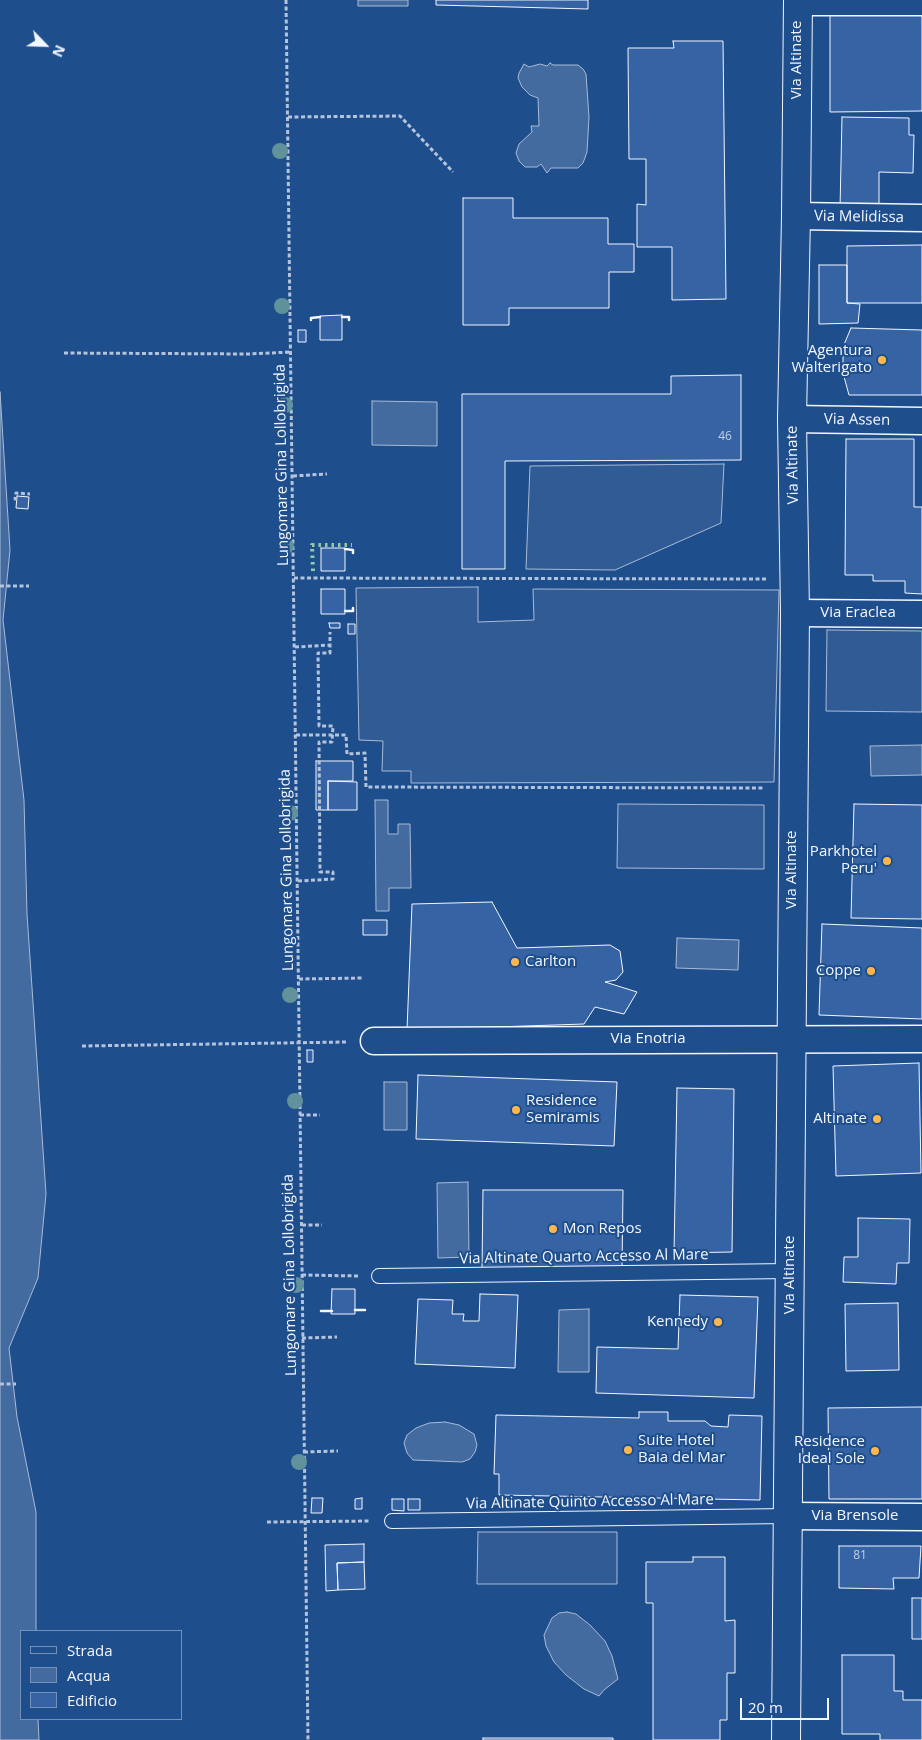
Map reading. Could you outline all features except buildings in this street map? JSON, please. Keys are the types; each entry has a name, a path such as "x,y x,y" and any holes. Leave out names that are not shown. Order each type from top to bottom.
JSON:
{"street":[{"path":"798,1 922,2"},
{"name":"Via Altinate","path":"786,1740 795,613 792,419 798,1"},
{"name":"Via Melidissa","path":"796,216 922,218"},
{"name":"Via Assen","path":"792,419 922,421"},
{"name":"Via Eraclea","path":"795,613 922,614"},
{"name":"Via Enotria","path":"374,1041 922,1039"},
{"name":"Via Brensole","path":"788,1516 922,1517"}],"lane":[{"name":"Via Altinate Quarto Accesso Al Mare","path":"379,1276 790,1271"},
{"name":"Via Altinate Quinto Accesso Al Mare","path":"392,1521 788,1516"}],"path":[{"name":"Lungomare Gina Lollobrigida","path":"286,0 308,1740"},
{"path":"288,117 400,116 453,172"},
{"path":"64,353 248,354 291,352"},
{"path":"293,476 327,474"},
{"path":"16,499 16,493 30,494"},
{"path":"294,578 794,579"},
{"path":"0,586 29,586"},
{"path":"298,881 333,879 333,872 320,872 318,742 332,742 333,726 319,726 318,653 330,653 330,632"},
{"path":"295,648 330,645"},
{"path":"296,735 346,735 346,754 365,753 366,787 793,788"},
{"path":"299,979 363,978"},
{"path":"82,1046 374,1041"},
{"path":"300,1115 320,1115"},
{"path":"302,1225 322,1224"},
{"path":"302,1275 379,1276"},
{"path":"302,1338 337,1336"},
{"path":"0,1384 16,1384"},
{"path":"304,1452 338,1450"},
{"path":"266,1522 392,1521"}],"shaded area":[{"path":"724,464 721,523 615,570 526,569 530,466"},
{"path":"478,587 478,622 534,620 533,589 779,590 774,782 411,783 411,771 382,771 383,741 359,740 356,588"},
{"path":"827,630 922,631 922,712 826,711"},
{"path":"618,804 764,805 764,869 617,868"},
{"path":"478,1532 617,1532 617,1584 477,1584"}],"water":[{"path":"358,0 408,0 408,6 358,6"},
{"path":"550,63 553,65 578,65 583,69 586,74 589,117 587,152 583,163 578,168 551,168 547,173 541,164 537,167 525,167 519,161 516,153 519,144 532,132 531,126 539,126 538,98 530,95 522,87 518,78 524,64 529,67 540,64 547,66"},
{"path":"0,392 10,550 3,620 24,800 27,914 46,1194 38,1278 9,1348 17,1417 36,1512 36,1630 20,1630 20,1720 38,1720 39,1740 0,1740"},
{"path":"372,401 437,402 437,446 372,445"},
{"path":"922,745 922,775 871,776 870,746"},
{"path":"375,800 388,800 388,834 398,834 398,824 410,824 411,888 389,888 389,911 376,911"},
{"path":"677,938 739,940 738,970 676,968"},
{"path":"384,1082 407,1082 407,1130 384,1130"},
{"path":"468,1182 469,1257 438,1258 437,1183"},
{"path":"589,1309 589,1372 558,1372 559,1310"},
{"path":"445,1422 459,1425 474,1434 477,1445 470,1459 462,1462 413,1460 407,1453 404,1443 407,1435 416,1428 429,1423"},
{"path":"559,1613 576,1614 590,1625 605,1641 612,1656 618,1679 599,1696 584,1689 566,1675 554,1662 546,1646 544,1635 552,1618"}],"hedge":[{"path":"313,571 312,545 352,545"}],"wall":[{"path":"311,320 311,318 320,317"},
{"path":"342,317 349,317 349,320"},
{"path":"345,549 353,550 353,553"},
{"path":"345,611 353,611 353,608"},
{"path":"355,1310 365,1310"},
{"path":"321,1311 332,1311"}],"place":[{"name":"Agentura Walterigato","path":"882,360"},
{"name":"Parkhotel Peru'","path":"887,861"},
{"name":"Carlton","path":"515,962"},
{"name":"Coppe","path":"871,971"},
{"name":"Residence Semiramis","path":"516,1110"},
{"name":"Altinate","path":"877,1119"},
{"name":"Mon Repos","path":"553,1229"},
{"name":"Kennedy","path":"718,1322"},
{"name":"Suite Hotel Baia del Mar","path":"628,1450"},
{"name":"Residence Ideal Sole","path":"875,1451"}]}
